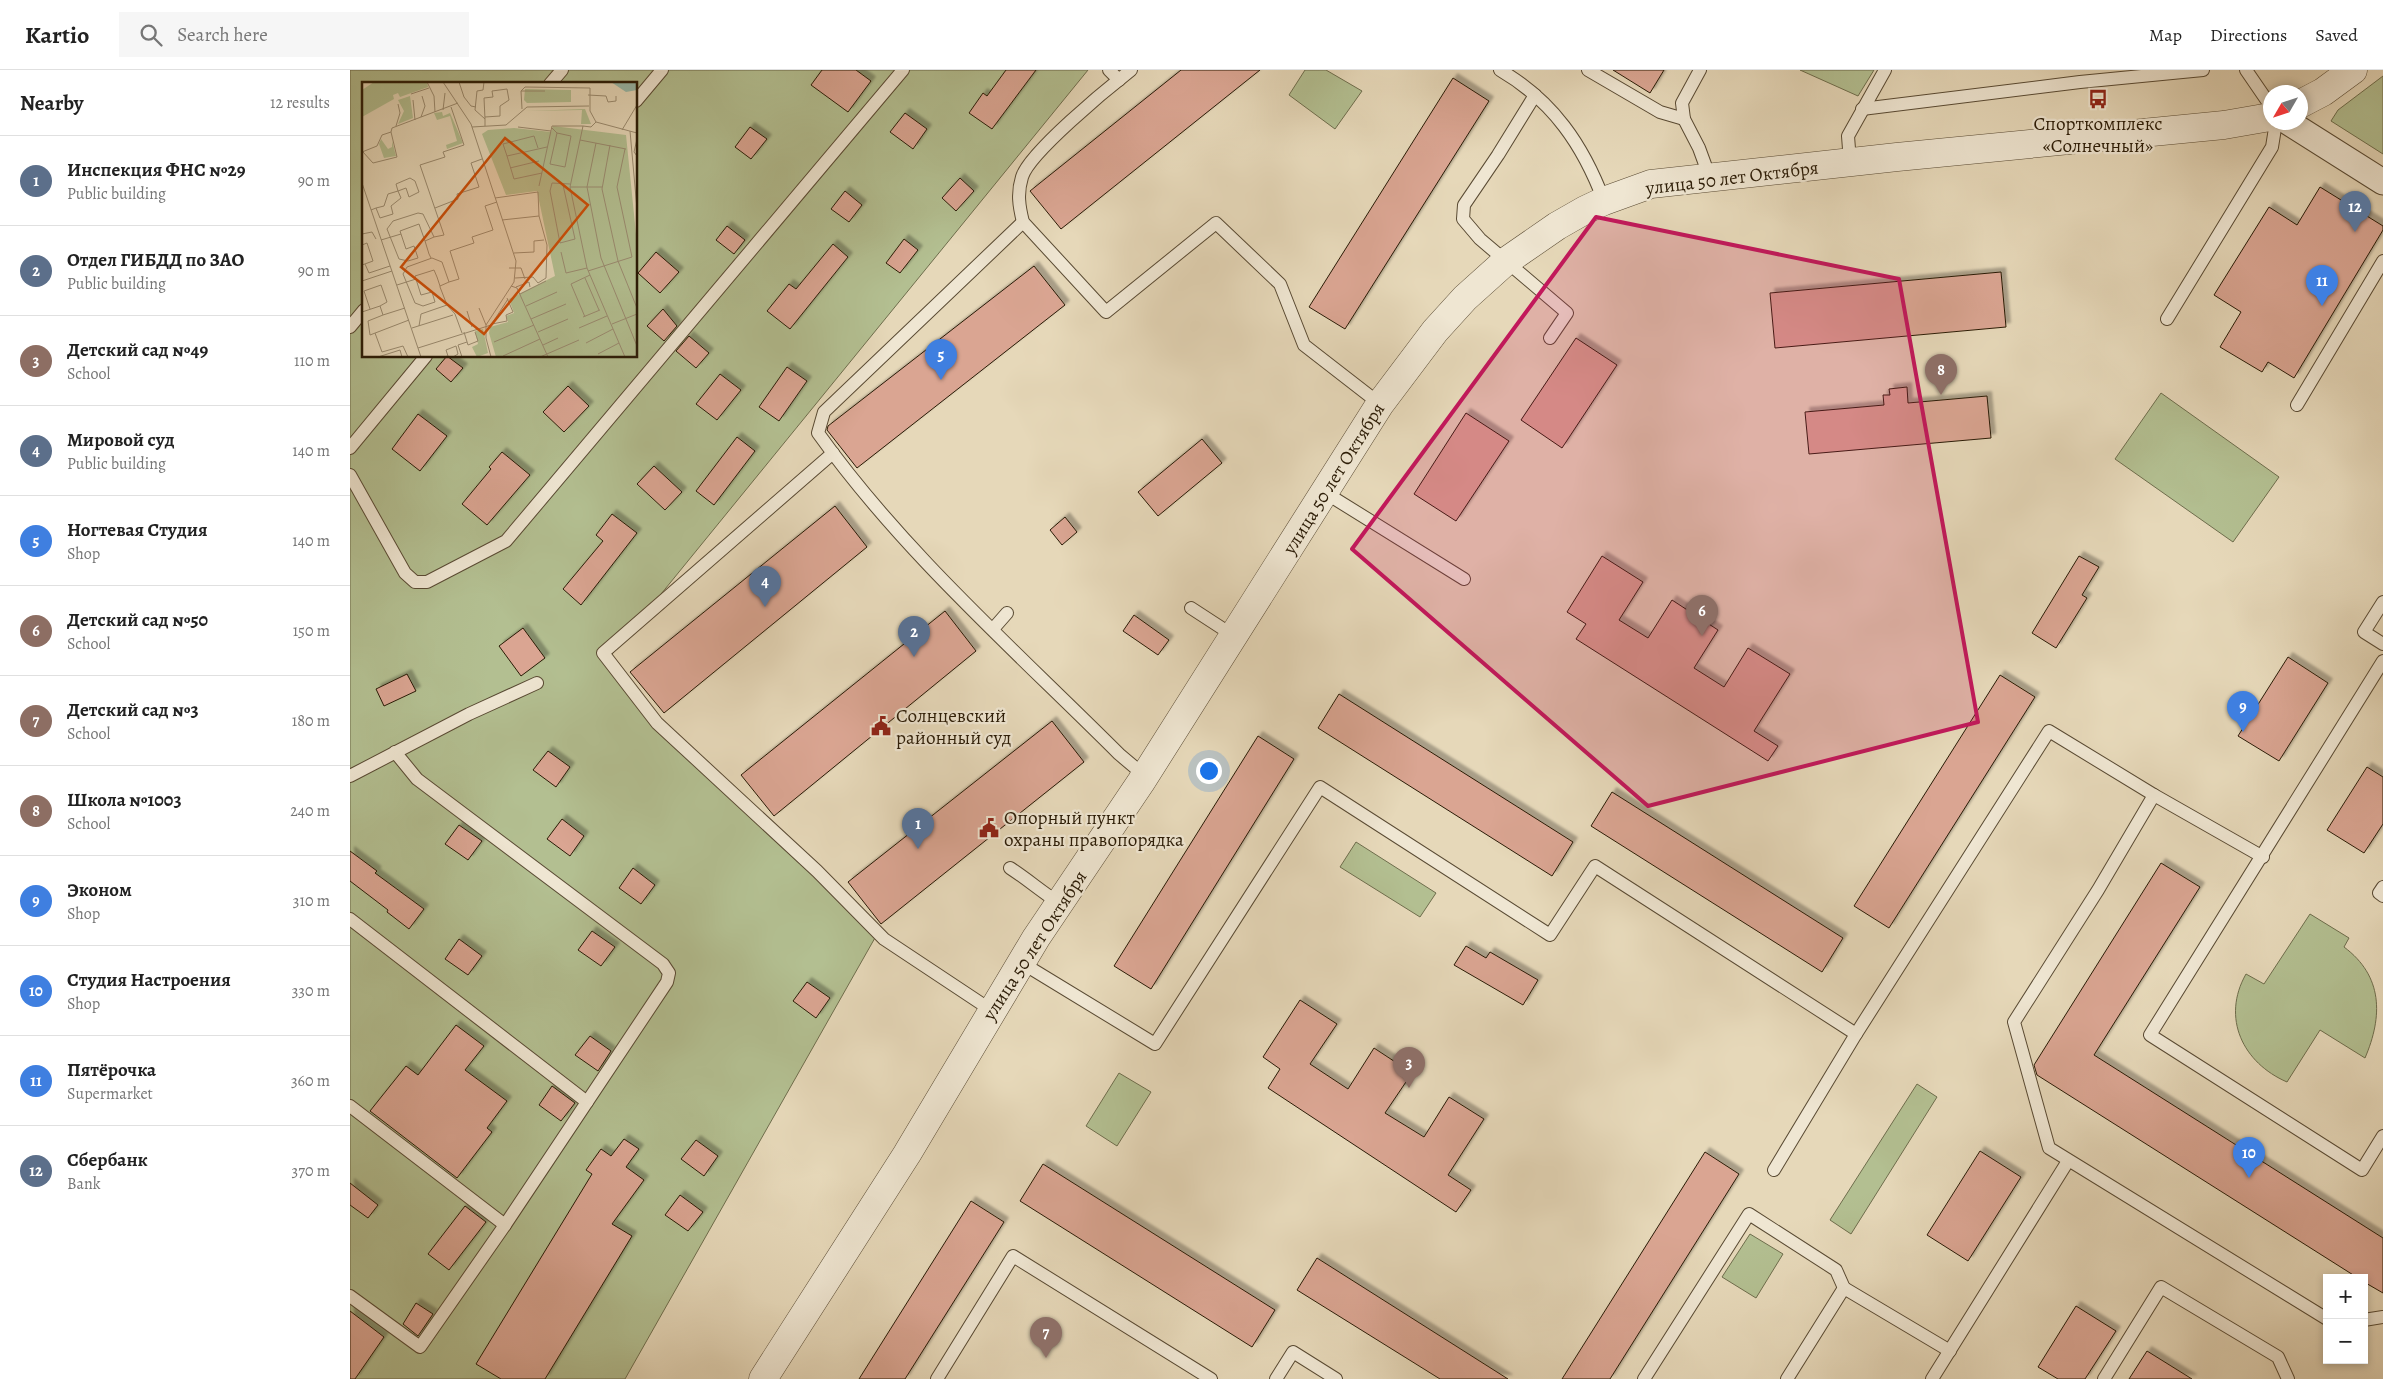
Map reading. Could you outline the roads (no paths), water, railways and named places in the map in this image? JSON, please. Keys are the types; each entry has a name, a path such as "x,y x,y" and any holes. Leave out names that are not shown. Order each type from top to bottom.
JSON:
{"street":[{"path":"2308,100 2323,92 2353,70"},
{"name":"улица 50 лет Октября","path":"763,1379 907,1154 991,1010 1059,903 1145,776 1380,404 1435,331 1465,298 1505,262 1557,226 1604,201 1651,184 1850,162 2215,126 2263,118"},
{"path":"2301,130 2383,182"}],"lane":[{"path":"552,82 562,70"},
{"path":"638,99 662,70"},
{"path":"350,475 405,573 415,582 427,582 506,541 903,70"},
{"path":"1108,70 1119,80"},
{"path":"1131,70 1044,146 1022,175 1018,203 1023,222 1106,312 1216,223 1280,284 1304,345 1380,404"},
{"path":"1500,70 1535,95 1558,116 1587,159 1604,201"},
{"path":"1588,70 1660,112 1684,119"},
{"path":"1700,70 1682,103 1684,119 1699,148 1710,178"},
{"path":"1850,162 1848,136 1885,70"},
{"path":"1862,109 2080,82 2203,70"},
{"path":"2246,70 2263,95"},
{"path":"1535,95 1464,205 1463,219 1480,239 1505,262 1567,313 1550,338"},
{"path":"2168,319 2272,147 2275,130"},
{"path":"1023,222 824,412 818,433 940,577 1119,754 1145,776"},
{"path":"2297,404 2383,261"},
{"path":"350,327 362,312"},
{"path":"350,448 424,358"},
{"path":"833,453 603,653 657,722 817,871 884,939 991,1010"},
{"path":"1324,492 1464,579"},
{"path":"2383,602 2364,632 2383,644"},
{"path":"1191,608 1234,636"},
{"path":"993,629 1007,613"},
{"path":"2381,1143 2362,1170 2150,1035 2383,661"},
{"path":"350,776 469,714 537,683"},
{"path":"1774,1170 1856,1034 2048,730 2154,795 2263,856"},
{"path":"350,1296 420,1347 506,1226 667,982 669,973 663,964 417,779 394,752"},
{"path":"1022,963 1155,1044 1320,787 1550,935 1595,866 1856,1034"},
{"path":"2154,795 2098,890 2014,1022 2049,1148 2323,1317"},
{"path":"1010,868 1024,877 1032,886 1059,903"},
{"path":"2383,888 2379,893 2383,896"},
{"path":"350,918 588,1102"},
{"path":"350,1106 506,1226"},
{"path":"1932,1379 2068,1161"},
{"path":"1644,1379 1749,1214 1836,1270 1844,1288 1950,1351"},
{"path":"937,1379 1013,1256 1211,1379"},
{"path":"2104,1379 2161,1287 2278,1357 2288,1379"},
{"path":"1787,1379 1844,1288"},
{"path":"2368,1319 2383,1317"},
{"path":"1276,1379 1293,1352 1336,1379"}],"place":[{"name":"Спорткомплекс «Солнечный»","path":"2098,99"},
{"name":"Сбербанк","path":"2355,232"},
{"name":"Пятёрочка","path":"2322,306"},
{"name":"Ногтевая Студия","path":"941,380"},
{"name":"Школа №1003","path":"1941,395"},
{"name":"Мировой суд","path":"765,607"},
{"name":"Детский сад №50","path":"1702,636"},
{"name":"Отдел ГИБДД по ЗАО","path":"914,657"},
{"name":"Солнцевский районный суд","path":"881,726"},
{"name":"Эконом","path":"2243,732"},
{"name":"Опорный пункт охраны правопорядка","path":"989,828"},
{"name":"Инспекция ФНС №29","path":"918,849"},
{"name":"Детский сад №49","path":"1409,1088"},
{"name":"Студия Настроения","path":"2249,1178"},
{"name":"Детский сад №3","path":"1046,1358"}]}
